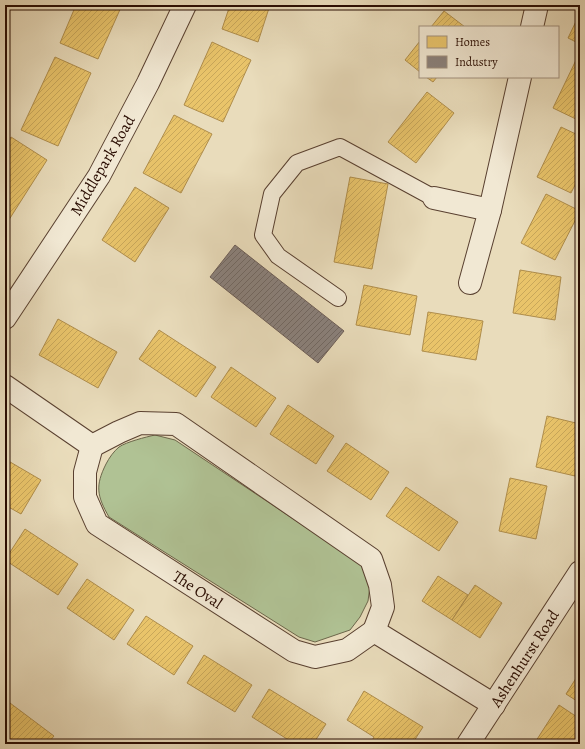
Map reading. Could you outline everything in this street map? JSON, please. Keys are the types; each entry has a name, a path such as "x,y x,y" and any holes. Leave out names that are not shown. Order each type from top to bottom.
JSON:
{"street":[{"name":"Middlepark Road","path":"5,318 99,176 148,83 185,5"},
{"path":"532,26 537,5"},
{"path":"470,283 490,210 520,78"},
{"path":"434,198 490,210"},
{"path":"5,386 92,446 140,423 176,424 371,558 380,585 382,607 374,631 494,705"},
{"name":"The Oval","path":"92,446 85,472 85,497 97,524 294,651 315,657 348,650 374,631"},
{"name":"Ashenhurst Road","path":"468,744 580,572"}],"lane":[{"path":"338,298 278,256 263,235 272,194 297,163 340,147 434,198"}],"green space":[{"path":"155,435 175,440 364,566 370,586 368,601 360,617 350,630 315,642 299,637 109,517 102,503 99,491 100,479 107,462 115,450 122,445"}],"building: Homes":[{"path":"76,5 122,5 98,59 60,43"},
{"path":"230,5 270,5 258,42 222,29"},
{"path":"444,11 464,26 432,26"},
{"path":"580,13 580,44 568,38"},
{"path":"212,42 251,60 223,122 184,105"},
{"path":"419,42 419,71 405,60"},
{"path":"55,57 91,73 58,146 21,130"},
{"path":"577,58 580,59 580,121 553,108"},
{"path":"427,78 436,78 433,82"},
{"path":"427,92 454,113 416,163 388,142"},
{"path":"174,115 212,134 181,193 143,173"},
{"path":"561,127 580,136 580,175 571,193 537,177"},
{"path":"11,137 47,160 5,226 5,147"},
{"path":"350,177 388,184 372,269 334,262"},
{"path":"135,187 169,208 135,262 102,240"},
{"path":"546,194 580,211 555,260 521,243"},
{"path":"520,270 561,277 555,320 513,313"},
{"path":"364,285 417,296 410,335 356,325"},
{"path":"428,312 483,321 476,360 422,351"},
{"path":"58,319 117,352 98,388 39,355"},
{"path":"159,330 216,367 196,397 139,359"},
{"path":"231,367 276,398 256,427 211,397"},
{"path":"580,390 580,406 576,405"},
{"path":"288,405 334,436 316,464 270,434"},
{"path":"547,416 580,424 580,452 575,476 536,467"},
{"path":"346,443 389,472 371,500 327,471"},
{"path":"5,459 41,480 21,514 5,505"},
{"path":"510,478 547,486 536,539 499,531"},
{"path":"406,487 458,522 439,551 386,516"},
{"path":"25,529 78,564 58,595 5,560"},
{"path":"438,576 468,595 452,620 422,601"},
{"path":"87,579 134,610 114,640 67,608"},
{"path":"475,585 502,603 480,638 452,620"},
{"path":"146,616 193,646 174,675 127,644"},
{"path":"204,655 252,685 235,712 187,683"},
{"path":"580,672 580,703 566,694"},
{"path":"269,689 326,724 313,744 295,744 252,717"},
{"path":"364,691 423,727 412,744 370,744 374,737 347,720"},
{"path":"10,703 54,736 47,744 5,743 5,709"},
{"path":"559,705 580,719 580,738 576,744 534,744"}],"building: Industry":[{"path":"235,245 344,331 318,363 210,277"}]}
